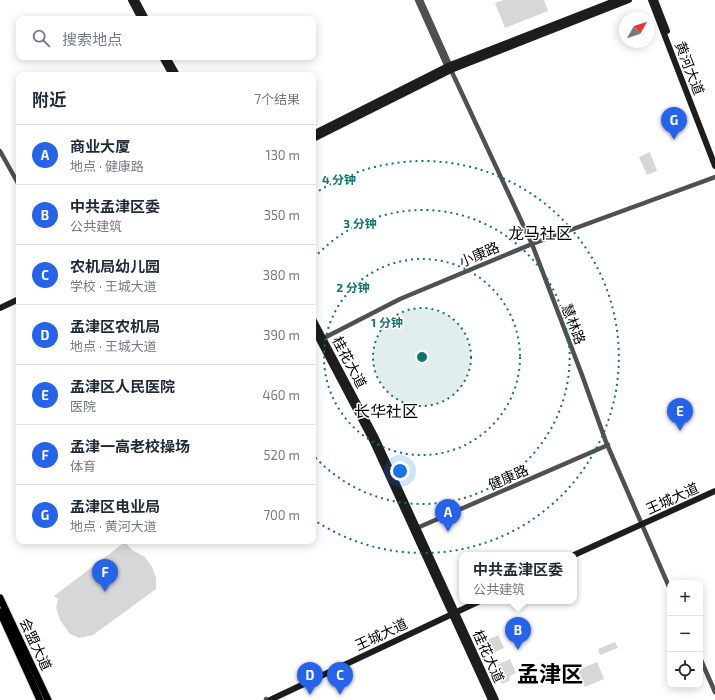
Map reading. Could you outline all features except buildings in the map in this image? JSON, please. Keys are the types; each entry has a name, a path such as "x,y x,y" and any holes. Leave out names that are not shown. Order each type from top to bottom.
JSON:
{"main road":[{"path":"131,0 139,16"},
{"path":"136,0 144,16"},
{"path":"316,133 449,67 617,0"},
{"path":"316,137 449,67 629,0"},
{"name":"黄河大道","path":"651,0 715,166"},
{"name":"黄河大道","path":"656,0 715,155"},
{"path":"164,60 170,72"},
{"path":"169,60 175,72"},
{"path":"0,304 16,296"},
{"path":"0,308 16,300"},
{"name":"桂花大道","path":"316,324 376,438 454,611 491,700"},
{"name":"桂花大道","path":"316,334 372,440 496,700"},
{"name":"王城大道","path":"577,557 715,492"},
{"name":"王城大道","path":"577,554 715,495"},
{"name":"会盟大道","path":"0,598 48,700"},
{"name":"王城大道","path":"267,700 467,604"},
{"name":"王城大道","path":"454,611 472,604"},
{"name":"会盟大道","path":"0,612 40,700"}],"street":[{"name":"慧林路","path":"417,0 532,244 608,445 667,582"},
{"name":"慧林路","path":"421,0 449,67"},
{"path":"0,151 16,180"},
{"name":"小康路","path":"324,338 400,299 532,244 715,178"},
{"name":"健康路","path":"417,528 608,445"},
{"path":"703,665 715,692"}],"shaded area":[{"path":"504,0 544,0 548,11 505,28 495,3"},
{"path":"650,152 657,171 647,175 639,157"},
{"path":"122,544 127,544 132,550 145,557 152,567 156,578 156,589 93,635 79,638 70,634 60,620 56,608 58,599 54,596"},
{"path":"498,635 504,648 489,655 483,642"},
{"path":"615,642 618,648 600,655 598,649"},
{"path":"510,659 516,673 510,676 509,681 502,684 494,666"},
{"path":"597,662 604,679 585,687 578,670"},
{"path":"551,665 555,675 549,678 544,668"}],"place":[{"name":"孟津区电业局","path":"674,140"},
{"name":"孟津区人民医院","path":"680,431"},
{"name":"商业大厦","path":"448,532"},
{"name":"孟津一高老校操场","path":"105,592"},
{"name":"中共孟津区委","path":"518,650"},
{"name":"孟津区农机局","path":"310,695"},
{"name":"农机局幼儿园","path":"340,695"}],"district":[{"name":"龙马社区","path":"540,232"},
{"name":"长华社区","path":"386,410"},
{"name":"孟津区","path":"550,673"}]}
